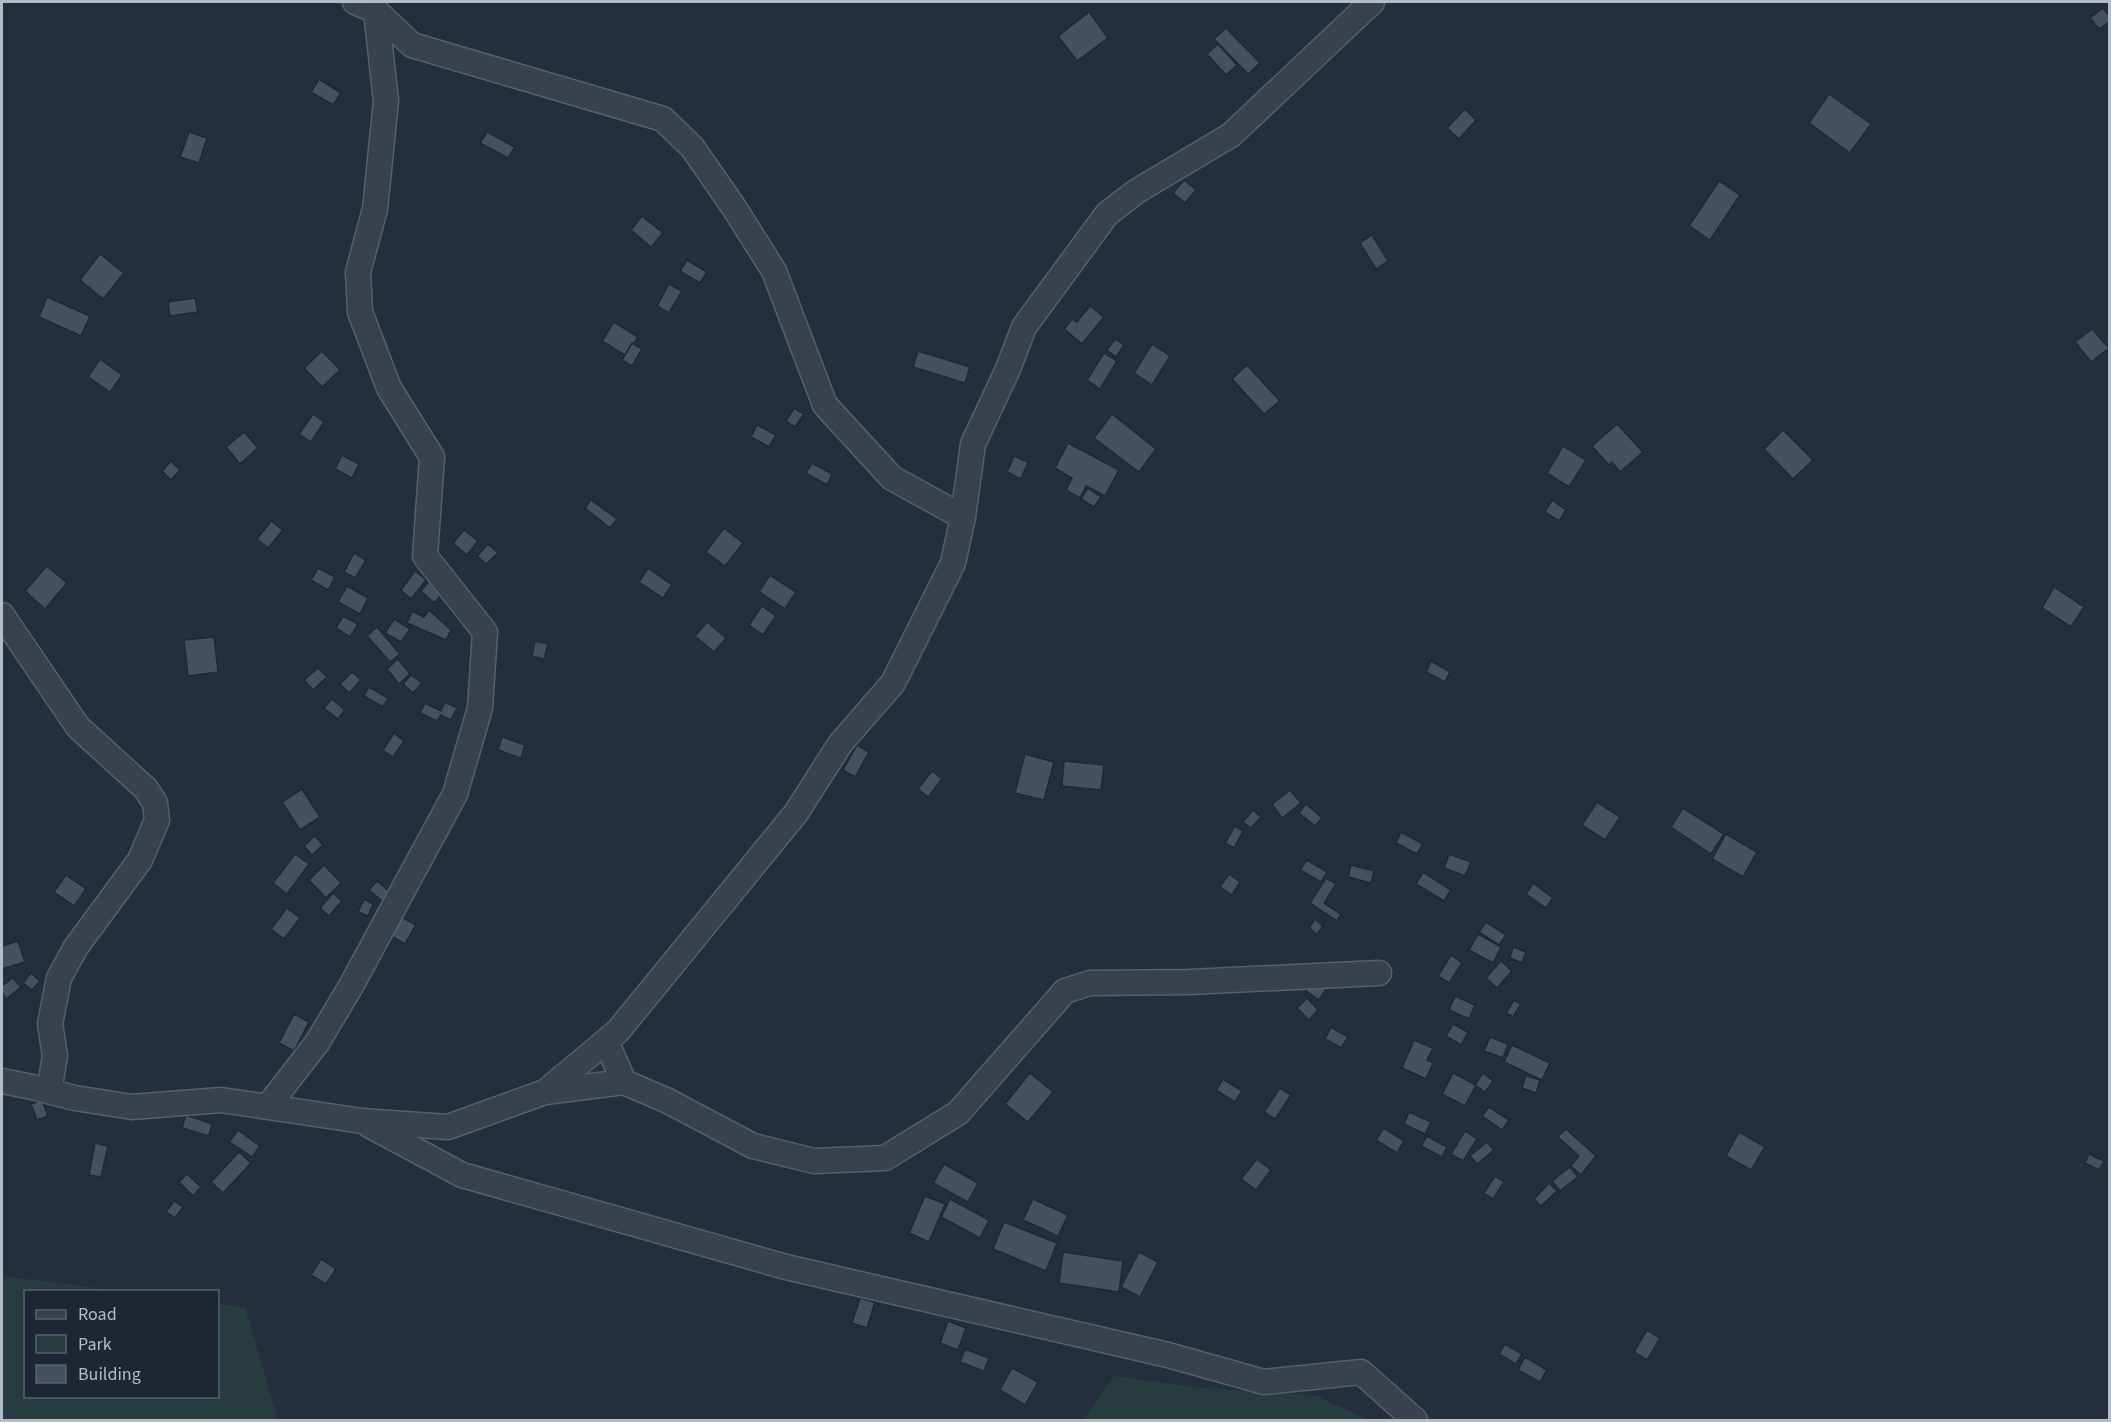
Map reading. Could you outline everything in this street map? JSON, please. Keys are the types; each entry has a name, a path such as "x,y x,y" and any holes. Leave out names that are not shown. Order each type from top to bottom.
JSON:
{"street":[{"path":"545,1092 618,1031 796,813 840,744 893,683 953,563 963,517 974,444 1024,327 1107,214 1137,191 1231,135 1372,2"},
{"path":"365,6 412,45 663,119 692,147 774,271 825,405 892,478 963,517"},
{"path":"268,1106 317,1043 382,931 454,794 480,708 485,632 425,556 432,457 389,388 360,312 358,272 375,209 386,101 365,6"},
{"path":"2,615 78,727 146,789 155,803 157,820 140,860 76,947 59,978 50,1024 55,1056 49,1091"},
{"path":"2,1081 75,1098 132,1107 221,1100 362,1121 448,1127 545,1092 624,1082 668,1101 753,1146 814,1161 885,1158 958,1113 1065,991 1090,983 1190,982 1379,973"},
{"path":"606,1041 624,1082"},
{"path":"362,1121 462,1175 786,1267 1168,1355 1264,1383 1361,1372 1415,1420"}],"green space":[{"path":"2,1276 114,1290 24,1290 24,1398 219,1398 219,1304 245,1307 278,1420 2,1420"},
{"path":"1114,1376 1192,1387 1317,1396 1369,1420 1084,1420"}],"building":[{"path":"2103,8 2110,17 2110,21 2099,29 2090,18"},
{"path":"1089,12 1108,38 1077,61 1058,36"},
{"path":"1226,28 1260,63 1248,74 1214,39"},
{"path":"1218,44 1237,65 1226,75 1207,54"},
{"path":"319,79 341,93 333,105 311,92"},
{"path":"1829,94 1871,124 1850,153 1809,123"},
{"path":"1465,109 1476,120 1459,139 1447,128"},
{"path":"189,132 207,138 199,163 180,157"},
{"path":"487,132 515,147 508,158 480,143"},
{"path":"1184,180 1196,190 1185,203 1173,193"},
{"path":"1719,181 1740,195 1710,240 1689,226"},
{"path":"642,216 663,233 651,247 631,230"},
{"path":"1372,235 1388,261 1376,269 1360,243"},
{"path":"100,254 124,273 103,299 80,280"},
{"path":"687,260 707,272 700,283 680,271"},
{"path":"669,284 682,291 669,313 657,306"},
{"path":"47,297 90,316 81,336 39,317"},
{"path":"195,298 198,312 170,316 168,302"},
{"path":"1090,306 1104,317 1082,344 1064,329 1072,319 1077,322"},
{"path":"614,322 638,337 626,356 602,341"},
{"path":"2092,329 2109,348 2091,362 2075,342"},
{"path":"1115,339 1124,345 1116,357 1107,350"},
{"path":"632,343 642,349 632,366 622,360"},
{"path":"1152,344 1170,356 1152,385 1134,373"},
{"path":"322,351 340,370 322,387 304,368"},
{"path":"918,351 970,367 965,383 913,367"},
{"path":"1104,353 1117,361 1100,389 1087,380"},
{"path":"100,359 122,375 110,392 88,377"},
{"path":"1247,365 1280,401 1264,414 1232,379"},
{"path":"794,408 804,414 795,427 786,421"},
{"path":"313,414 324,422 311,442 299,434"},
{"path":"1112,414 1156,449 1139,472 1094,438"},
{"path":"1617,424 1643,452 1620,472 1612,462 1609,465 1592,446"},
{"path":"757,425 776,435 769,447 751,437"},
{"path":"1783,430 1813,460 1793,479 1764,449"},
{"path":"244,432 258,448 240,464 226,447"},
{"path":"1068,443 1119,470 1105,496 1086,486 1080,498 1066,490 1072,478 1055,468"},
{"path":"1563,446 1586,460 1569,487 1547,473"},
{"path":"342,455 359,464 352,478 335,469"},
{"path":"1014,456 1028,462 1021,479 1007,472"},
{"path":"171,461 180,470 171,480 162,471"},
{"path":"812,463 832,474 827,485 806,473"},
{"path":"1088,488 1101,497 1094,507 1081,499"},
{"path":"591,500 617,519 610,528 585,508"},
{"path":"1552,500 1566,510 1559,521 1545,512"},
{"path":"271,521 283,530 268,548 257,539"},
{"path":"724,528 743,543 725,566 706,552"},
{"path":"464,530 478,541 467,555 453,543"},
{"path":"488,544 498,553 486,564 477,556"},
{"path":"354,553 366,560 355,578 344,572"},
{"path":"47,566 67,583 45,609 25,591"},
{"path":"318,568 335,577 328,590 311,580"},
{"path":"648,568 672,585 663,598 639,582"},
{"path":"415,571 426,580 411,599 401,590"},
{"path":"770,575 796,592 785,609 759,592"},
{"path":"429,581 443,593 434,603 421,591"},
{"path":"347,586 368,598 360,614 338,602"},
{"path":"2054,587 2084,607 2071,627 2042,608"},
{"path":"762,606 776,616 763,635 749,625"},
{"path":"429,610 451,630 446,640 407,623 412,611 424,617"},
{"path":"343,616 358,624 350,637 336,628"},
{"path":"394,619 410,629 401,642 385,633"},
{"path":"707,622 726,638 714,652 695,636"},
{"path":"377,627 400,654 390,662 367,636"},
{"path":"214,637 218,672 188,676 184,640"},
{"path":"535,641 548,644 544,659 532,656"},
{"path":"398,659 410,674 399,684 387,669"},
{"path":"1431,661 1450,672 1445,682 1426,672"},
{"path":"318,668 327,677 313,690 304,680"},
{"path":"352,672 361,680 349,693 340,684"},
{"path":"411,675 422,683 413,693 403,684"},
{"path":"369,687 388,698 383,707 364,696"},
{"path":"332,699 345,710 338,719 324,708"},
{"path":"445,702 457,708 451,720 441,715 437,721 420,713 425,703 441,711"},
{"path":"394,733 404,741 393,757 383,750"},
{"path":"502,737 525,745 521,758 498,750"},
{"path":"857,745 869,752 855,777 843,770"},
{"path":"1025,754 1054,762 1044,800 1015,793"},
{"path":"1064,761 1104,765 1101,790 1062,786"},
{"path":"932,771 942,779 928,797 918,789"},
{"path":"302,789 320,817 300,830 282,802"},
{"path":"1290,790 1301,803 1282,818 1272,804"},
{"path":"1597,802 1620,817 1605,840 1582,825"},
{"path":"1306,804 1322,818 1315,826 1299,813"},
{"path":"1683,808 1724,834 1711,854 1671,827"},
{"path":"1253,810 1261,817 1251,828 1243,822"},
{"path":"1235,826 1243,831 1234,848 1225,843"},
{"path":"1401,832 1423,844 1417,854 1396,843"},
{"path":"1726,834 1757,852 1743,877 1712,859"},
{"path":"315,836 323,845 312,855 304,846"},
{"path":"295,854 309,864 287,894 273,883"},
{"path":"1449,854 1471,862 1465,876 1444,868"},
{"path":"1307,860 1327,872 1321,882 1300,870"},
{"path":"324,865 341,883 326,898 309,880"},
{"path":"1351,865 1374,871 1371,883 1348,877"},
{"path":"1423,872 1451,890 1444,901 1416,884"},
{"path":"1229,874 1240,882 1232,895 1220,887"},
{"path":"66,875 86,889 74,906 54,892"},
{"path":"1326,878 1336,884 1324,903 1341,914 1337,921 1310,903"},
{"path":"377,881 395,896 387,905 369,890"},
{"path":"1533,883 1553,898 1546,908 1526,894"},
{"path":"333,893 342,901 329,916 320,908"},
{"path":"364,899 373,904 368,916 358,912"},
{"path":"287,908 300,918 284,939 271,929"},
{"path":"391,911 416,925 405,944 381,930"},
{"path":"1315,919 1323,926 1317,934 1309,928"},
{"path":"1486,922 1506,935 1499,945 1479,932"},
{"path":"1478,934 1501,947 1493,963 1469,950"},
{"path":"18,941 25,962 2,969 2,946"},
{"path":"1513,947 1526,952 1522,963 1510,958"},
{"path":"1451,955 1462,963 1449,983 1438,976"},
{"path":"1501,961 1512,971 1497,988 1486,978"},
{"path":"1324,964 1337,972 1319,1000 1306,991"},
{"path":"31,973 40,981 32,990 23,983"},
{"path":"13,978 21,987 6,999 2,986"},
{"path":"1455,996 1475,1005 1469,1019 1449,1010"},
{"path":"1307,998 1318,1010 1309,1020 1297,1008"},
{"path":"1514,1000 1521,1004 1513,1017 1506,1013"},
{"path":"294,1014 309,1022 294,1051 279,1043"},
{"path":"1453,1024 1468,1032 1461,1045 1446,1036"},
{"path":"1331,1027 1348,1037 1341,1048 1325,1039"},
{"path":"1490,1037 1508,1044 1503,1058 1484,1051"},
{"path":"1414,1040 1433,1048 1427,1060 1433,1063 1426,1079 1402,1068"},
{"path":"1512,1045 1550,1063 1542,1080 1504,1062"},
{"path":"1030,1073 1053,1092 1028,1122 1005,1104"},
{"path":"1453,1073 1476,1085 1465,1106 1442,1094"},
{"path":"1483,1073 1493,1081 1485,1092 1475,1085"},
{"path":"1526,1076 1540,1080 1536,1093 1522,1088"},
{"path":"1223,1079 1242,1091 1235,1102 1216,1090"},
{"path":"1280,1088 1291,1095 1275,1119 1264,1112"},
{"path":"42,1100 48,1116 37,1120 31,1104"},
{"path":"1489,1107 1509,1120 1502,1130 1482,1116"},
{"path":"1409,1112 1431,1122 1425,1134 1404,1124"},
{"path":"186,1115 212,1124 209,1136 182,1128"},
{"path":"1384,1128 1404,1141 1397,1153 1376,1140"},
{"path":"1566,1129 1596,1156 1581,1175 1571,1166 1579,1156 1558,1137"},
{"path":"238,1130 260,1146 252,1157 229,1142"},
{"path":"1465,1131 1477,1139 1463,1161 1451,1154"},
{"path":"1739,1132 1765,1147 1751,1170 1726,1156"},
{"path":"1427,1136 1447,1147 1442,1157 1421,1146"},
{"path":"1487,1142 1494,1150 1477,1164 1470,1156"},
{"path":"95,1143 108,1146 101,1177 89,1175"},
{"path":"239,1152 251,1163 223,1193 211,1182"},
{"path":"2089,1154 2104,1161 2099,1170 2085,1163"},
{"path":"1257,1159 1271,1170 1256,1190 1241,1179"},
{"path":"944,1164 978,1183 968,1202 933,1183"},
{"path":"1570,1167 1578,1177 1560,1191 1552,1181"},
{"path":"187,1174 201,1187 193,1196 179,1182"},
{"path":"1495,1176 1504,1182 1493,1199 1484,1193"},
{"path":"1549,1183 1557,1191 1541,1206 1534,1199"},
{"path":"925,1196 945,1204 929,1242 909,1233"},
{"path":"950,1199 989,1220 980,1238 941,1217"},
{"path":"1033,1199 1068,1215 1058,1236 1023,1220"},
{"path":"174,1201 183,1207 175,1218 166,1212"},
{"path":"1004,1222 1057,1243 1046,1271 993,1249"},
{"path":"1063,1252 1123,1261 1119,1292 1059,1283"},
{"path":"1139,1252 1158,1262 1140,1297 1121,1287"},
{"path":"321,1259 336,1269 326,1284 311,1275"},
{"path":"860,1298 875,1302 867,1328 852,1323"},
{"path":"948,1321 966,1328 958,1350 940,1343"},
{"path":"1647,1330 1660,1338 1647,1360 1634,1352"},
{"path":"1505,1344 1522,1354 1516,1364 1499,1354"},
{"path":"965,1349 989,1358 984,1371 960,1362"},
{"path":"1525,1357 1547,1370 1540,1382 1518,1370"},
{"path":"1012,1368 1038,1382 1025,1405 1000,1390"}]}
